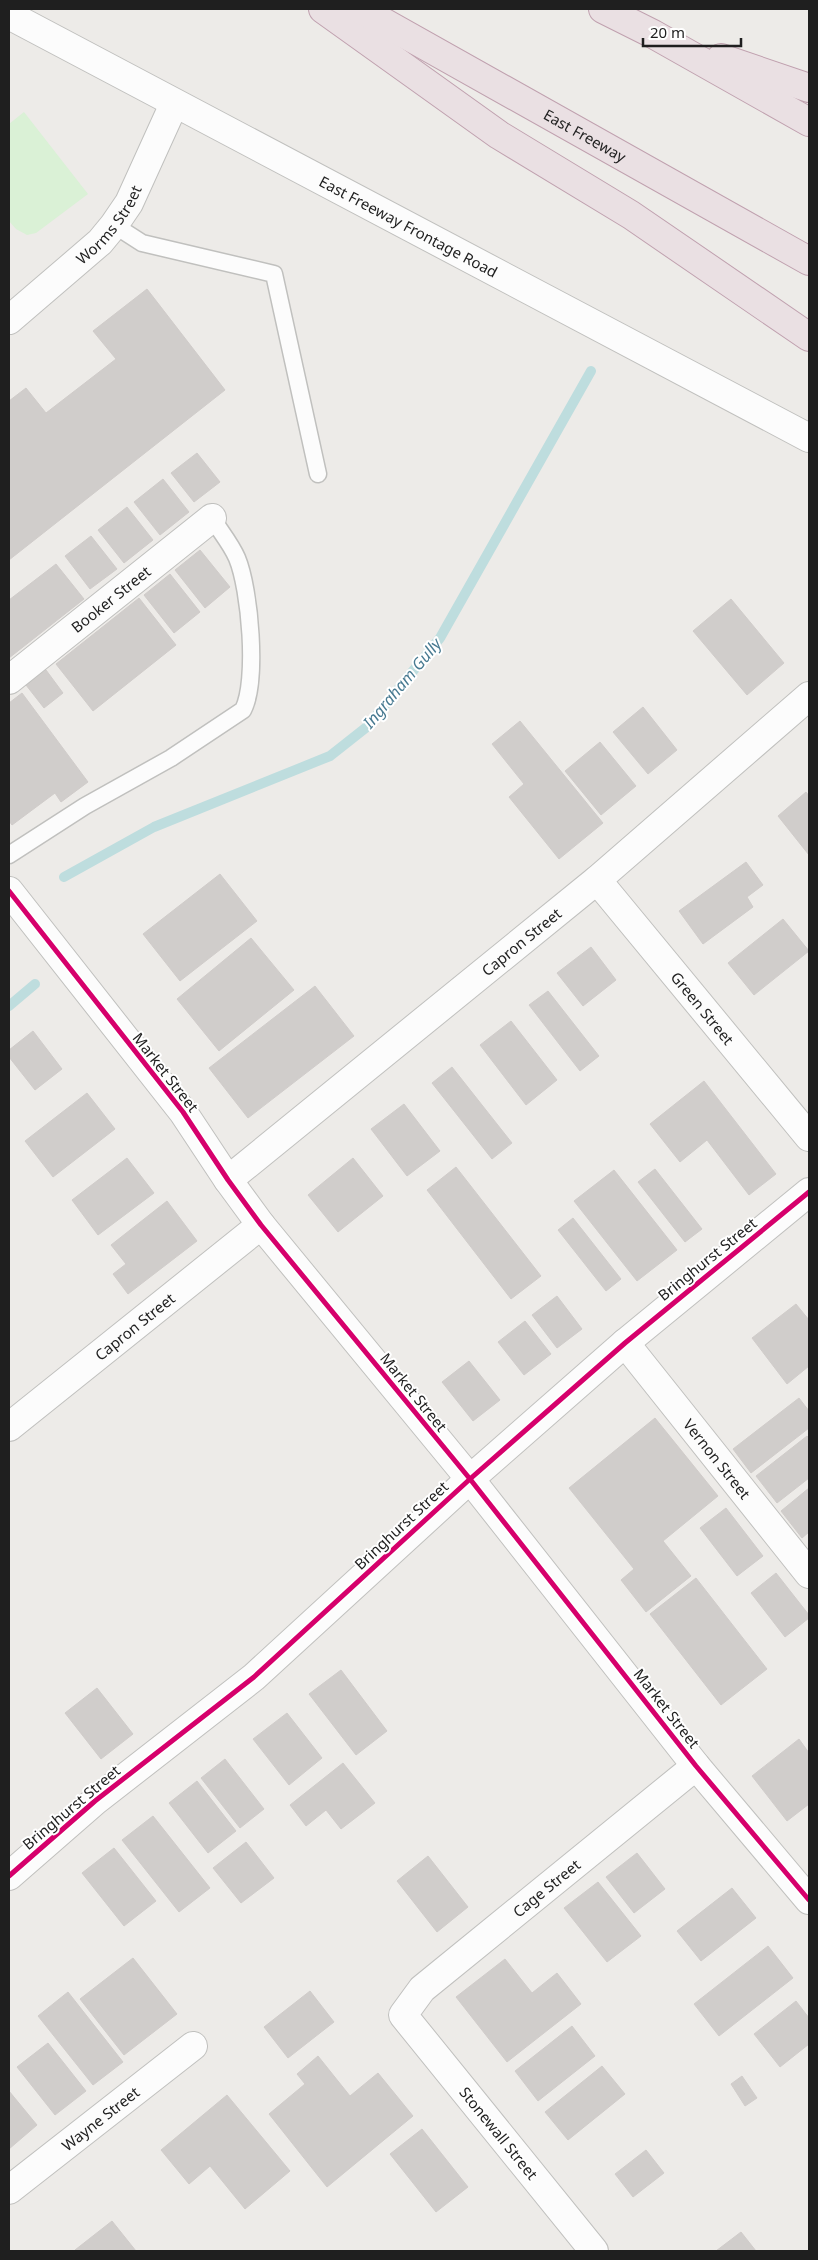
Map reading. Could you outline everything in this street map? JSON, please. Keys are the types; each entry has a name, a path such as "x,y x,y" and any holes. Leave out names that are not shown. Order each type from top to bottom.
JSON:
{"highway":[{"path":"323,9 499,135 631,215 809,337"},
{"name":"East Freeway","path":"360,9 809,261"},
{"path":"603,9 652,34 809,122"},
{"path":"652,34 809,88"}],"street":[{"name":"East Freeway Frontage Road","path":"9,15 174,104 809,438"},
{"name":"Worms Street","path":"9,320 100,242 114,225 128,203 174,104"},
{"name":"Booker Street","path":"9,680 212,518"},
{"name":"Capron Street","path":"228,1180 597,880 809,696"},
{"name":"Green Street","path":"597,880 809,1137"},
{"name":"Market Street","path":"9,891 183,1112 228,1180 261,1225 470,1480 696,1766 809,1900"},
{"name":"Bringhurst Street","path":"9,1876 95,1801 254,1677 470,1480 625,1343 809,1192"},
{"name":"Capron Street","path":"9,1427 261,1225"},
{"name":"Vernon Street","path":"625,1343 809,1574"},
{"name":"Cage Street","path":"403,2015 422,1989 696,1766"},
{"name":"Stonewall Street","path":"403,2015 594,2251"},
{"name":"Wayne Street","path":"9,2190 193,2046"}],"lane":[{"path":"114,225 142,243 274,274 318,474"},
{"path":"9,855 85,806 171,758 243,710 248,699 252,675 248,605 237,558 212,518"}],"green space":[{"path":"24,112 88,194 36,233 27,235 16,229 9,221 9,124"}],"building":[{"path":"147,289 225,390 9,560 9,401 26,388 46,413 116,359 93,331"},
{"path":"197,453 220,482 194,502 171,473"},
{"path":"163,479 189,512 160,535 134,502"},
{"path":"127,507 153,540 124,563 98,530"},
{"path":"91,536 117,569 90,589 65,556"},
{"path":"200,550 230,587 205,608 175,570"},
{"path":"56,564 84,599 9,658 9,600"},
{"path":"170,574 200,612 174,633 144,595"},
{"path":"139,598 176,645 93,711 56,664"},
{"path":"731,599 784,663 747,695 693,631"},
{"path":"46,670 63,693 44,708 26,685"},
{"path":"22,693 88,782 61,802 55,793 12,825 9,821 9,703"},
{"path":"643,707 677,750 648,774 613,732"},
{"path":"520,721 603,823 559,859 509,797 524,784 492,744"},
{"path":"600,742 636,786 601,815 565,771"},
{"path":"806,792 809,796 809,855 778,816"},
{"path":"746,862 763,885 747,897 753,907 703,944 679,911"},
{"path":"220,874 257,921 180,981 143,934"},
{"path":"783,919 809,951 754,995 728,963"},
{"path":"251,938 294,990 219,1051 177,999"},
{"path":"591,947 616,980 583,1006 557,973"},
{"path":"315,986 354,1036 248,1118 209,1068"},
{"path":"548,991 599,1056 580,1071 529,1005"},
{"path":"511,1021 557,1080 526,1105 480,1045"},
{"path":"33,1031 62,1069 35,1090 9,1057 9,1050"},
{"path":"452,1067 512,1143 492,1159 432,1083"},
{"path":"704,1081 776,1174 749,1195 707,1140 680,1162 650,1124"},
{"path":"87,1093 115,1129 53,1177 25,1141"},
{"path":"404,1104 440,1151 407,1176 371,1129"},
{"path":"127,1158 154,1193 98,1235 72,1200"},
{"path":"353,1158 383,1196 338,1232 308,1195"},
{"path":"456,1167 541,1276 511,1299 427,1190"},
{"path":"655,1169 702,1229 685,1242 638,1182"},
{"path":"614,1170 677,1250 637,1281 574,1201"},
{"path":"167,1201 197,1241 128,1294 113,1274 126,1264 111,1245"},
{"path":"573,1218 621,1279 606,1291 558,1230"},
{"path":"557,1296 582,1329 557,1348 532,1315"},
{"path":"796,1304 809,1320 809,1366 787,1384 752,1338"},
{"path":"525,1321 551,1354 524,1375 498,1342"},
{"path":"469,1361 500,1400 473,1421 442,1382"},
{"path":"799,1398 809,1411 809,1428 751,1473 733,1449"},
{"path":"655,1418 718,1496 663,1541 691,1576 646,1612 621,1580 634,1569 569,1488"},
{"path":"807,1436 809,1438 809,1478 777,1503 756,1476"},
{"path":"809,1488 809,1532 802,1538 781,1511"},
{"path":"726,1508 763,1556 737,1576 700,1528"},
{"path":"776,1573 809,1615 809,1618 785,1637 751,1593"},
{"path":"696,1578 767,1669 721,1705 650,1614"},
{"path":"341,1670 387,1731 356,1755 309,1694"},
{"path":"97,1688 133,1734 101,1759 65,1713"},
{"path":"287,1713 322,1758 289,1785 253,1739"},
{"path":"799,1739 809,1753 809,1804 787,1821 752,1776"},
{"path":"225,1759 264,1809 240,1828 201,1778"},
{"path":"343,1763 375,1803 341,1829 326,1810 306,1826 290,1805"},
{"path":"197,1781 236,1831 208,1853 169,1803"},
{"path":"153,1816 210,1888 179,1912 122,1840"},
{"path":"246,1842 274,1878 241,1903 213,1868"},
{"path":"114,1848 156,1901 124,1926 82,1873"},
{"path":"637,1853 665,1889 634,1913 606,1877"},
{"path":"428,1856 468,1907 437,1932 397,1881"},
{"path":"598,1882 641,1936 607,1962 564,1908"},
{"path":"732,1888 756,1918 701,1961 677,1931"},
{"path":"768,1946 793,1978 719,2036 694,2004"},
{"path":"133,1958 177,2014 124,2055 80,1999"},
{"path":"505,1959 532,1993 557,1973 581,2004 507,2062 456,1997"},
{"path":"310,1991 334,2022 288,2058 264,2027"},
{"path":"68,1992 123,2062 93,2085 38,2016"},
{"path":"796,2001 809,2018 809,2044 780,2067 754,2034"},
{"path":"572,2026 595,2056 538,2101 515,2071"},
{"path":"48,2043 86,2091 55,2115 17,2067"},
{"path":"318,2056 350,2096 378,2073 413,2116 327,2187 269,2114 305,2084 297,2074"},
{"path":"602,2066 625,2094 568,2140 545,2112"},
{"path":"742,2076 757,2098 745,2106 731,2084"},
{"path":"9,2091 37,2125 9,2149"},
{"path":"227,2095 290,2171 245,2209 210,2166 189,2184 161,2150"},
{"path":"422,2129 468,2187 436,2212 390,2154"},
{"path":"646,2150 664,2173 633,2197 615,2174"},
{"path":"112,2221 136,2251 75,2250"},
{"path":"741,2232 756,2251 716,2251"}],"waterway":[{"name":"Ingraham Gully","path":"64,877 154,827 330,756 368,726 440,638 591,371"},
{"name":"Ingraham Gully","path":"9,1006 35,984"}],"cycle path":[{"path":"9,891 183,1112 228,1180 261,1225 470,1479 696,1766 809,1900"},
{"path":"9,1876 95,1801 254,1677 470,1479 625,1343 809,1192"}]}
